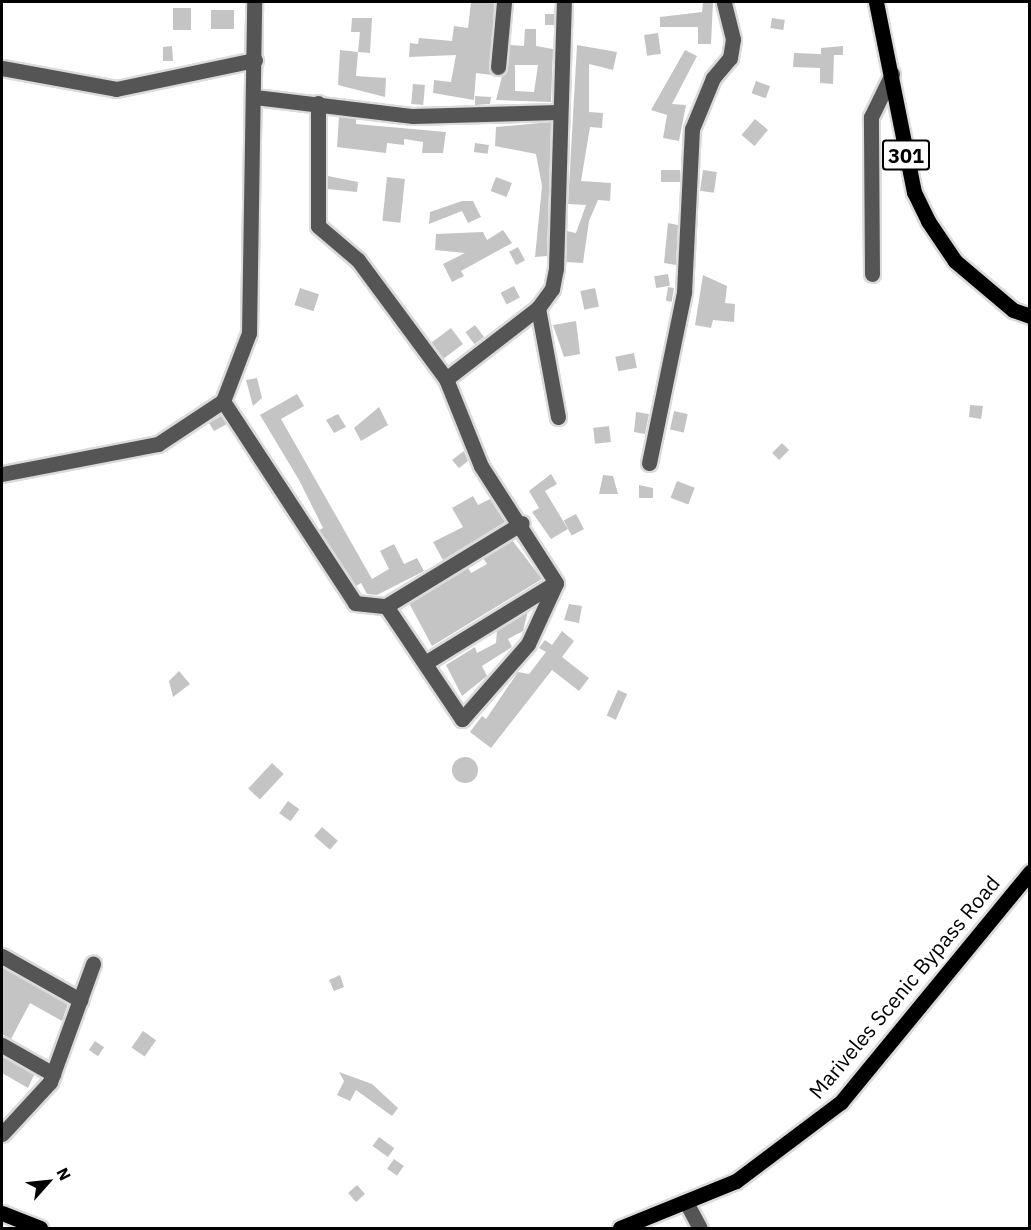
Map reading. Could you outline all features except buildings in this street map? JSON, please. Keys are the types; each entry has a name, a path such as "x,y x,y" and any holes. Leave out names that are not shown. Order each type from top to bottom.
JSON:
{"main road":[{"name":"301","path":"876,2 914,192 928,221 955,261 1013,310 1029,316"},
{"name":"Mariveles Scenic Bypass Road","path":"620,1228 687,1204 736,1181 841,1101 1029,872"},
{"path":"2,1213 40,1228"}],"street":[{"path":"2,474 158,444 223,401 249,333 255,97 254,2"},
{"path":"498,67 504,2"},
{"path":"446,379 538,308 552,289 556,268 558,112 564,2"},
{"path":"648,463 684,292 692,129 713,78 730,58 734,39 724,2"},
{"path":"2,68 116,89 255,60"},
{"path":"872,274 871,117 892,74"},
{"path":"255,97 413,116 558,112"},
{"path":"318,103 318,226 358,260 446,379 481,466 522,523 556,583"},
{"path":"538,308 558,417"},
{"path":"223,401 356,603 386,606 522,523"},
{"path":"386,606 462,720 528,644 556,583"},
{"path":"425,663 556,583"},
{"path":"2,956 80,1000"},
{"path":"2,1134 53,1074 93,964"},
{"path":"2,1045 53,1074"},
{"path":"687,1204 700,1228"}]}
